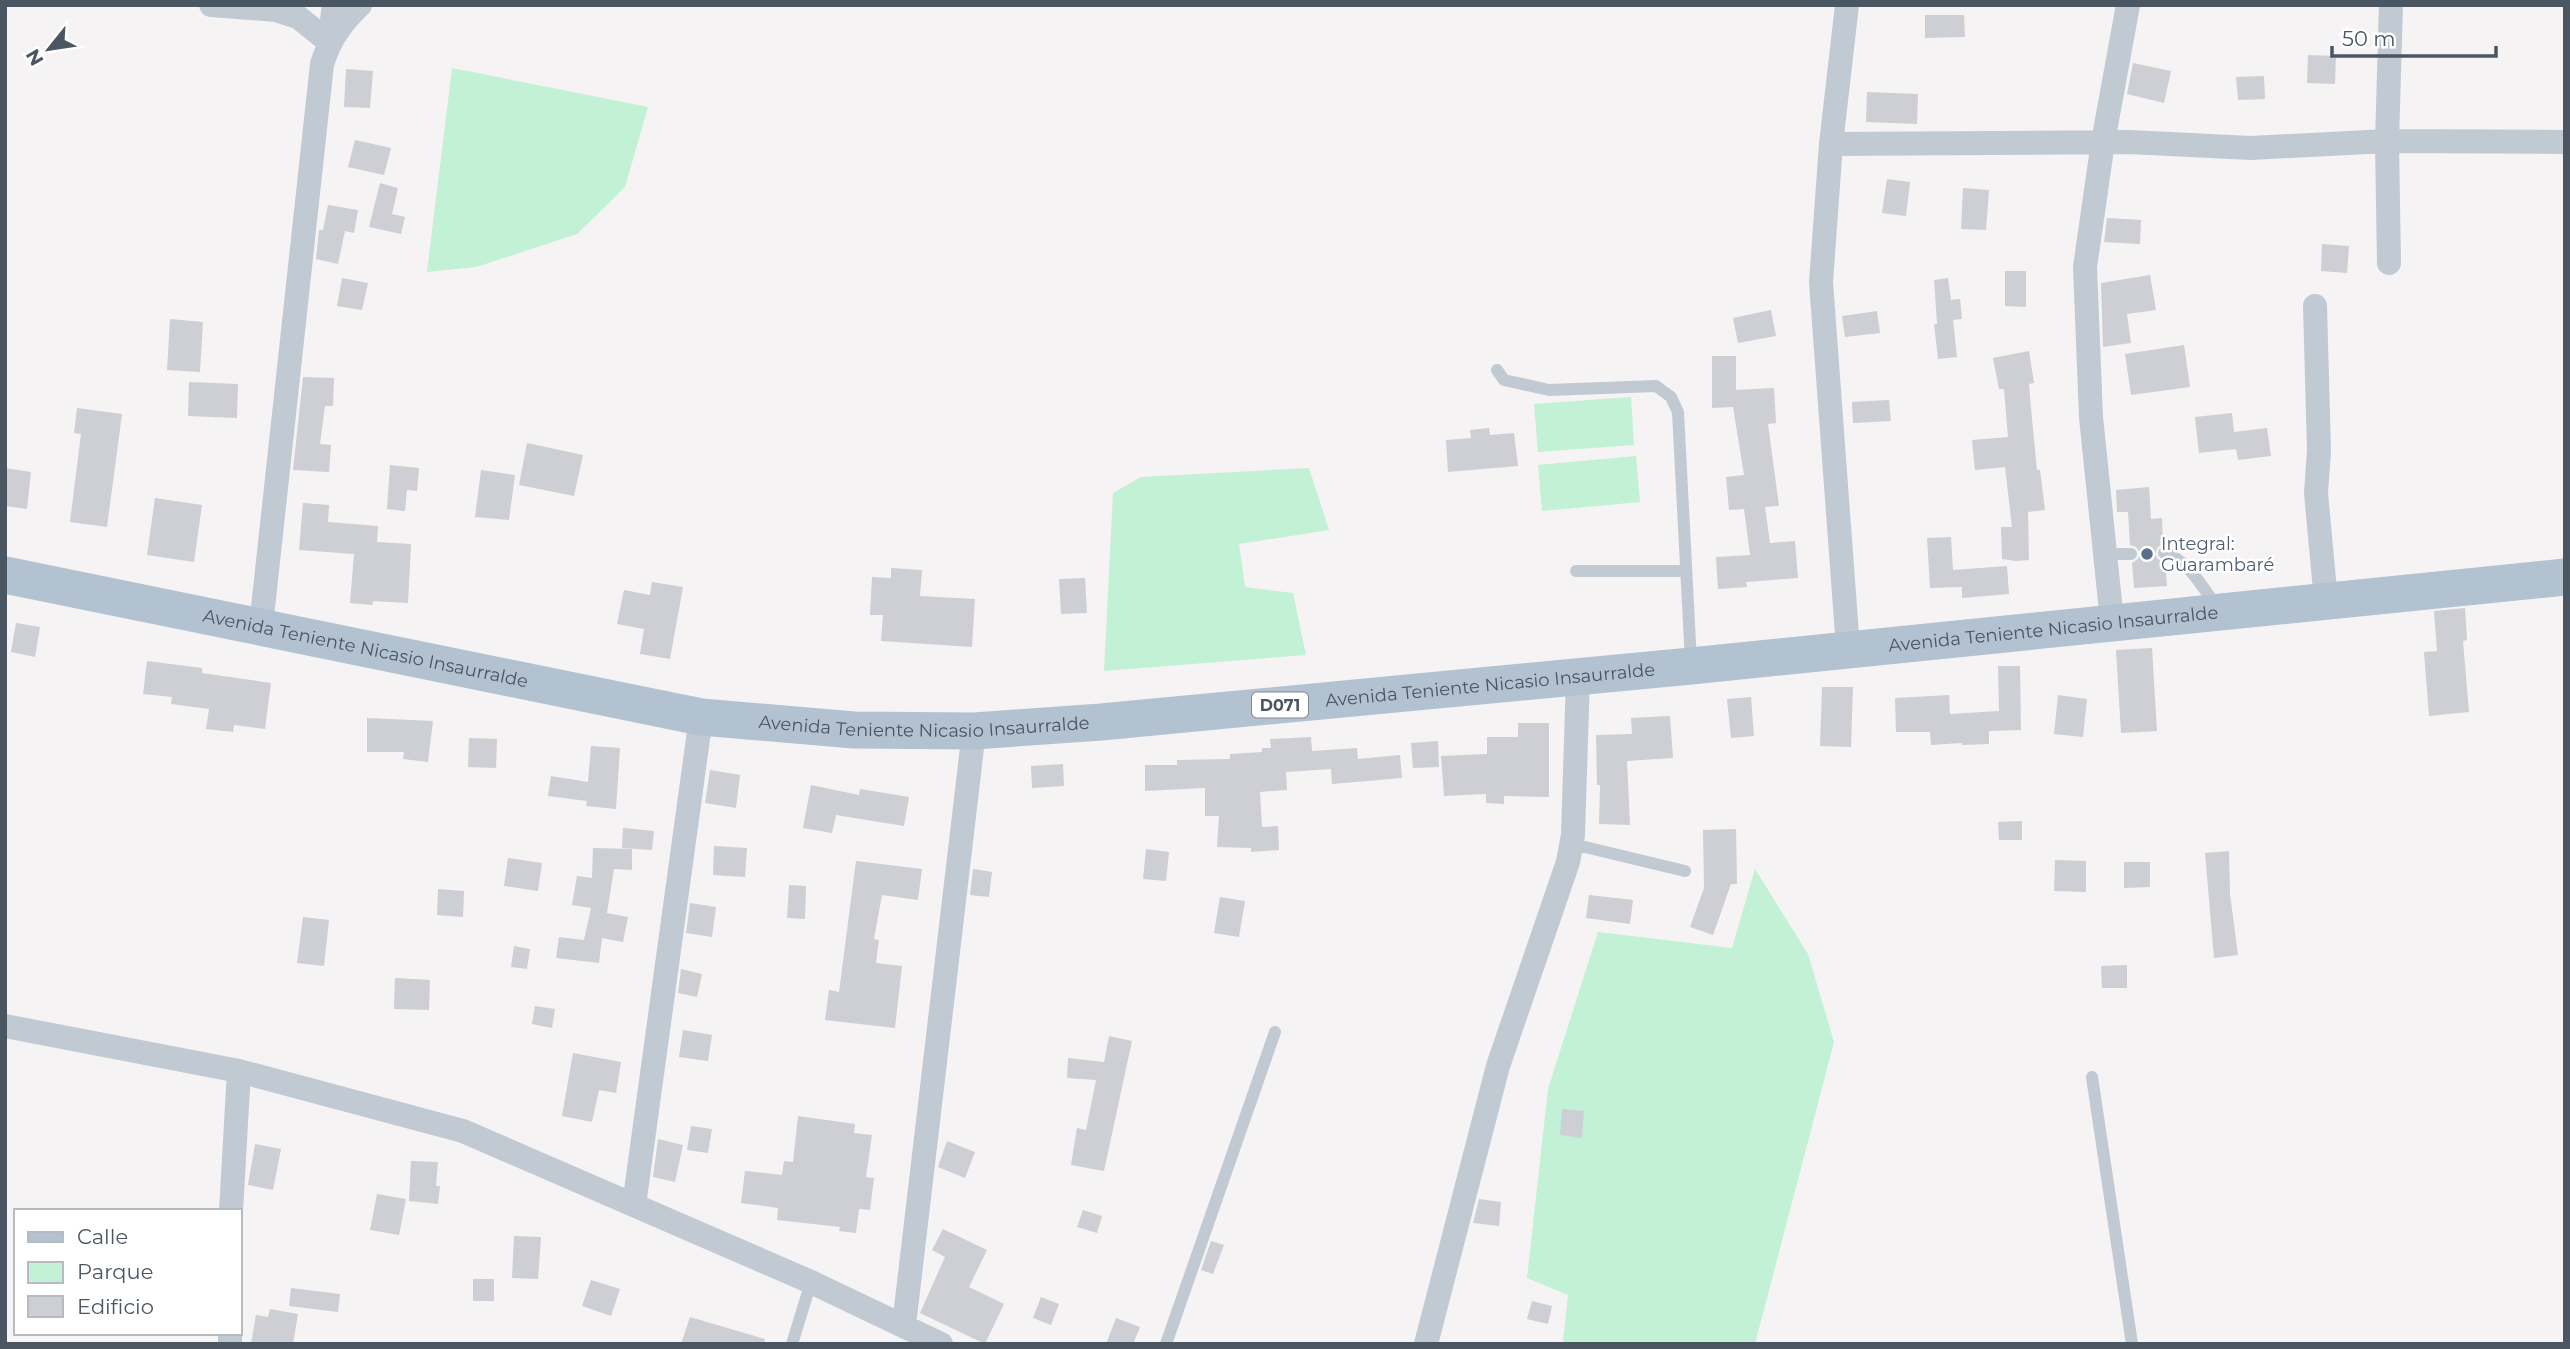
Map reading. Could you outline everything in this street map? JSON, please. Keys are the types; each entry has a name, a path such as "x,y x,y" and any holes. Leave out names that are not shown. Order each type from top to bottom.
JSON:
{"main road":[{"name":"Avenida Teniente Nicasio Insaurralde","path":"5,575 701,717 854,730 974,732 1691,666 2112,621 2565,577"}],"street":[{"path":"211,5 276,10 298,17 330,42"},
{"path":"261,626 307,192 323,64 330,42 334,5"},
{"path":"1847,5 1831,144 1821,282 1847,649"},
{"path":"2112,621 2091,417 2085,267 2103,142 2128,5"},
{"path":"2389,263 2387,141 2391,5"},
{"path":"330,42 348,16 360,6"},
{"path":"1831,144 2103,142 2251,148 2387,141 2565,142"},
{"path":"2315,306 2319,451 2316,493 2326,601"},
{"path":"1426,1344 1499,1066 1568,862 1571,848 1577,677"},
{"path":"634,1205 701,717"},
{"path":"904,1325 974,732"},
{"path":"5,1026 239,1071 463,1131 811,1282 942,1344"},
{"path":"231,1209 239,1071"}],"lane":[{"path":"1497,370 1504,380 1549,390 1656,386 1671,397 1678,412 1691,666"},
{"path":"2164,553 2172,555 2182,563 2221,611"},
{"path":"2105,554 2131,554"},
{"path":"1576,570 1686,572"},
{"path":"1571,848 1585,847 1685,872"},
{"path":"1166,1344 1275,1032"},
{"path":"2092,1077 2132,1344"},
{"path":"792,1344 811,1282"}],"green space":[{"path":"452,68 648,107 625,187 577,234 476,267 427,272"},
{"path":"1631,397 1634,445 1538,452 1534,404"},
{"path":"1636,456 1640,502 1542,511 1538,465"},
{"path":"1309,468 1329,530 1239,544 1245,587 1293,593 1306,655 1104,671 1113,493 1141,477"},
{"path":"1755,869 1808,954 1834,1042 1755,1344 1572,1344 1563,1341 1568,1295 1527,1278 1548,1089 1598,932 1732,948"}],"building":[{"path":"1925,15 1964,15 1965,37 1925,38"},
{"path":"2308,55 2336,56 2335,84 2307,83"},
{"path":"2133,63 2171,71 2164,103 2127,94"},
{"path":"346,69 373,71 370,108 344,107"},
{"path":"2264,76 2265,99 2238,100 2236,77"},
{"path":"1867,92 1918,94 1917,124 1866,122"},
{"path":"355,140 391,148 384,175 348,167"},
{"path":"1887,179 1910,182 1906,216 1882,213"},
{"path":"380,183 398,188 392,214 405,217 401,234 369,227"},
{"path":"1963,188 1989,190 1986,230 1961,229"},
{"path":"328,205 358,210 354,233 345,231 338,264 316,259 319,230 323,230"},
{"path":"2107,218 2141,220 2140,244 2104,242"},
{"path":"2322,244 2349,246 2347,273 2321,271"},
{"path":"2005,271 2026,271 2026,307 2005,306"},
{"path":"2150,275 2156,310 2127,314 2131,343 2103,347 2101,283"},
{"path":"342,278 368,283 362,310 337,306"},
{"path":"1948,278 1951,300 1960,299 1962,319 1953,320 1957,357 1938,359 1934,324 1937,324 1934,280"},
{"path":"1771,310 1776,336 1738,343 1733,318"},
{"path":"1877,311 1880,333 1845,337 1842,316"},
{"path":"170,319 203,322 200,372 167,370"},
{"path":"2184,345 2190,387 2131,395 2125,354"},
{"path":"2029,351 2034,383 2029,384 2037,470 2040,470 2045,510 2028,512 2029,560 2016,561 2002,559 2001,527 2012,527 2005,467 1975,470 1972,440 2008,437 2004,389 1999,389 1993,358"},
{"path":"1712,356 1736,356 1736,390 1774,388 1776,423 1768,424 1779,506 1765,507 1770,543 1795,541 1798,578 1746,582 1747,587 1718,589 1716,557 1750,555 1744,509 1729,510 1726,477 1744,475 1733,407 1712,408"},
{"path":"303,377 334,378 333,406 325,406 320,444 331,445 329,472 293,470"},
{"path":"189,382 238,384 237,418 188,416"},
{"path":"1889,400 1891,421 1853,423 1852,402"},
{"path":"77,408 122,414 107,527 70,522 81,434 74,433"},
{"path":"2232,413 2234,432 2267,428 2271,456 2238,460 2236,449 2199,453 2195,417"},
{"path":"1489,428 1490,435 1514,433 1518,466 1448,472 1446,440 1471,438 1470,430"},
{"path":"527,443 583,455 574,496 519,485"},
{"path":"390,465 419,468 417,491 407,490 405,511 387,509"},
{"path":"5,468 31,472 27,509 5,506"},
{"path":"481,470 515,475 509,520 475,517"},
{"name":"Integral: Guarambaré","path":"2149,487 2151,519 2162,518 2163,544 2155,554 2165,563 2167,586 2134,588 2132,563 2138,559 2140,553 2136,547 2130,545 2128,512 2117,512 2116,490"},
{"path":"155,498 202,505 194,562 147,555"},
{"path":"303,503 329,505 328,522 378,526 377,542 411,544 408,603 350,603 354,554 299,550"},
{"path":"1951,537 1953,570 2007,566 2009,594 1962,598 1962,587 1930,588 1927,538"},
{"path":"891,568 922,570 920,596 975,599 972,647 881,641 883,615 870,615 872,577 891,578"},
{"path":"1085,578 1087,613 1061,614 1059,579"},
{"path":"652,582 683,587 670,659 640,654 644,629 617,624 624,590 650,595"},
{"path":"2465,608 2467,640 2463,641 2469,712 2429,716 2424,652 2437,651 2434,611"},
{"path":"16,623 40,627 35,657 11,652"},
{"path":"2152,648 2157,731 2121,733 2116,650"},
{"path":"147,661 202,668 202,673 271,683 265,729 234,725 233,732 206,729 209,709 171,704 172,697 143,694"},
{"path":"1998,666 2020,666 2021,730 1989,731 1989,744 1962,745 1931,745 1930,732 1896,732 1895,698 1949,695 1950,714 1999,711"},
{"path":"1822,687 1853,687 1851,747 1820,746"},
{"path":"2058,695 2087,699 2083,737 2054,734"},
{"path":"1751,697 1754,736 1731,738 1727,699"},
{"path":"1670,716 1673,758 1627,761 1630,825 1599,824 1600,785 1597,785 1596,735 1632,734 1631,718"},
{"path":"367,718 433,721 428,762 403,759 404,752 367,752"},
{"path":"1518,723 1549,723 1549,797 1504,796 1504,804 1486,803 1486,794 1444,796 1441,756 1487,754 1487,737 1518,737"},
{"path":"1311,737 1312,751 1357,748 1358,759 1400,755 1402,778 1332,784 1331,769 1286,772 1287,790 1260,792 1262,827 1278,826 1279,850 1251,852 1251,848 1217,847 1219,816 1205,816 1205,788 1145,791 1145,765 1177,765 1177,760 1230,759 1230,754 1262,752 1262,748 1271,748 1270,739"},
{"path":"469,738 497,739 496,768 468,767"},
{"path":"1438,741 1439,767 1413,768 1411,743"},
{"path":"591,746 620,748 616,809 586,806 587,801 548,796 551,776 588,782"},
{"path":"1063,764 1064,786 1032,788 1031,766"},
{"path":"710,770 740,775 736,808 705,803"},
{"path":"811,785 859,795 860,789 909,797 904,826 836,815 832,833 803,828"},
{"path":"2022,821 2022,840 1999,840 1998,822"},
{"path":"623,828 654,831 652,850 622,848"},
{"path":"1736,829 1737,884 1731,884 1713,935 1690,927 1704,888 1703,830"},
{"path":"714,846 747,848 745,877 713,875"},
{"path":"593,848 632,849 632,870 614,869 607,913 628,917 623,942 602,938 599,963 556,958 559,937 584,940 591,908 572,905 577,876 592,878"},
{"path":"1146,849 1169,852 1166,881 1143,879"},
{"path":"2229,851 2230,894 2238,955 2214,958 2205,853"},
{"path":"508,858 542,863 538,891 504,886"},
{"path":"2055,860 2086,861 2086,892 2054,891"},
{"path":"856,861 922,869 918,900 882,895 874,939 879,940 876,963 902,966 895,1028 825,1020 829,990 839,992"},
{"path":"2124,862 2150,862 2150,887 2124,888"},
{"path":"973,869 992,872 989,897 970,895"},
{"path":"789,885 806,886 805,919 787,918"},
{"path":"438,889 464,891 463,917 437,915"},
{"path":"1589,895 1633,900 1630,924 1586,918"},
{"path":"1220,897 1245,901 1239,937 1214,933"},
{"path":"690,903 716,907 712,937 686,933"},
{"path":"303,917 329,920 324,966 297,963"},
{"path":"514,946 530,949 527,969 511,967"},
{"path":"2127,965 2127,988 2102,988 2101,966"},
{"path":"681,969 702,974 697,997 678,993"},
{"path":"395,978 430,980 429,1010 394,1009"},
{"path":"535,1006 555,1009 552,1028 532,1024"},
{"path":"683,1030 712,1035 708,1061 679,1057"},
{"path":"1109,1036 1132,1041 1104,1171 1071,1165 1077,1128 1086,1130 1096,1080 1067,1078 1068,1058 1104,1062"},
{"path":"573,1053 621,1062 616,1093 599,1090 592,1122 562,1116"},
{"path":"1562,1109 1584,1111 1582,1138 1560,1135"},
{"path":"798,1116 855,1124 854,1133 872,1135 866,1177 874,1178 870,1210 859,1209 856,1233 839,1231 840,1227 777,1220 778,1208 741,1203 745,1171 782,1175 784,1161 793,1162"},
{"path":"691,1126 712,1129 708,1153 687,1150"},
{"path":"658,1139 683,1145 675,1182 653,1177"},
{"path":"947,1141 975,1152 965,1178 938,1167"},
{"path":"255,1144 281,1149 273,1190 248,1185"},
{"path":"411,1161 438,1162 438,1204 409,1201"},
{"path":"377,1194 406,1199 399,1235 370,1230"},
{"path":"1479,1199 1501,1202 1499,1226 1473,1223"},
{"path":"1083,1210 1102,1216 1097,1233 1077,1227"},
{"path":"943,1229 987,1250 969,1287 1004,1304 985,1344 920,1313 945,1257 932,1250"},
{"path":"514,1236 541,1237 538,1279 512,1278"},
{"path":"1211,1241 1224,1245 1213,1274 1201,1270"},
{"path":"473,1279 494,1279 494,1301 473,1301"},
{"path":"591,1280 620,1289 611,1316 582,1306"},
{"path":"291,1288 340,1294 338,1312 289,1306"},
{"path":"1041,1297 1059,1304 1051,1325 1033,1318"},
{"path":"1532,1301 1552,1306 1548,1324 1527,1319"},
{"path":"270,1309 298,1314 293,1344 251,1344 256,1315 268,1317"},
{"path":"690,1317 765,1339 764,1344 681,1344"},
{"path":"1116,1318 1140,1327 1133,1344 1106,1344"}],"place":[{"name":"Integral: Guarambaré","path":"2147,554"}]}
